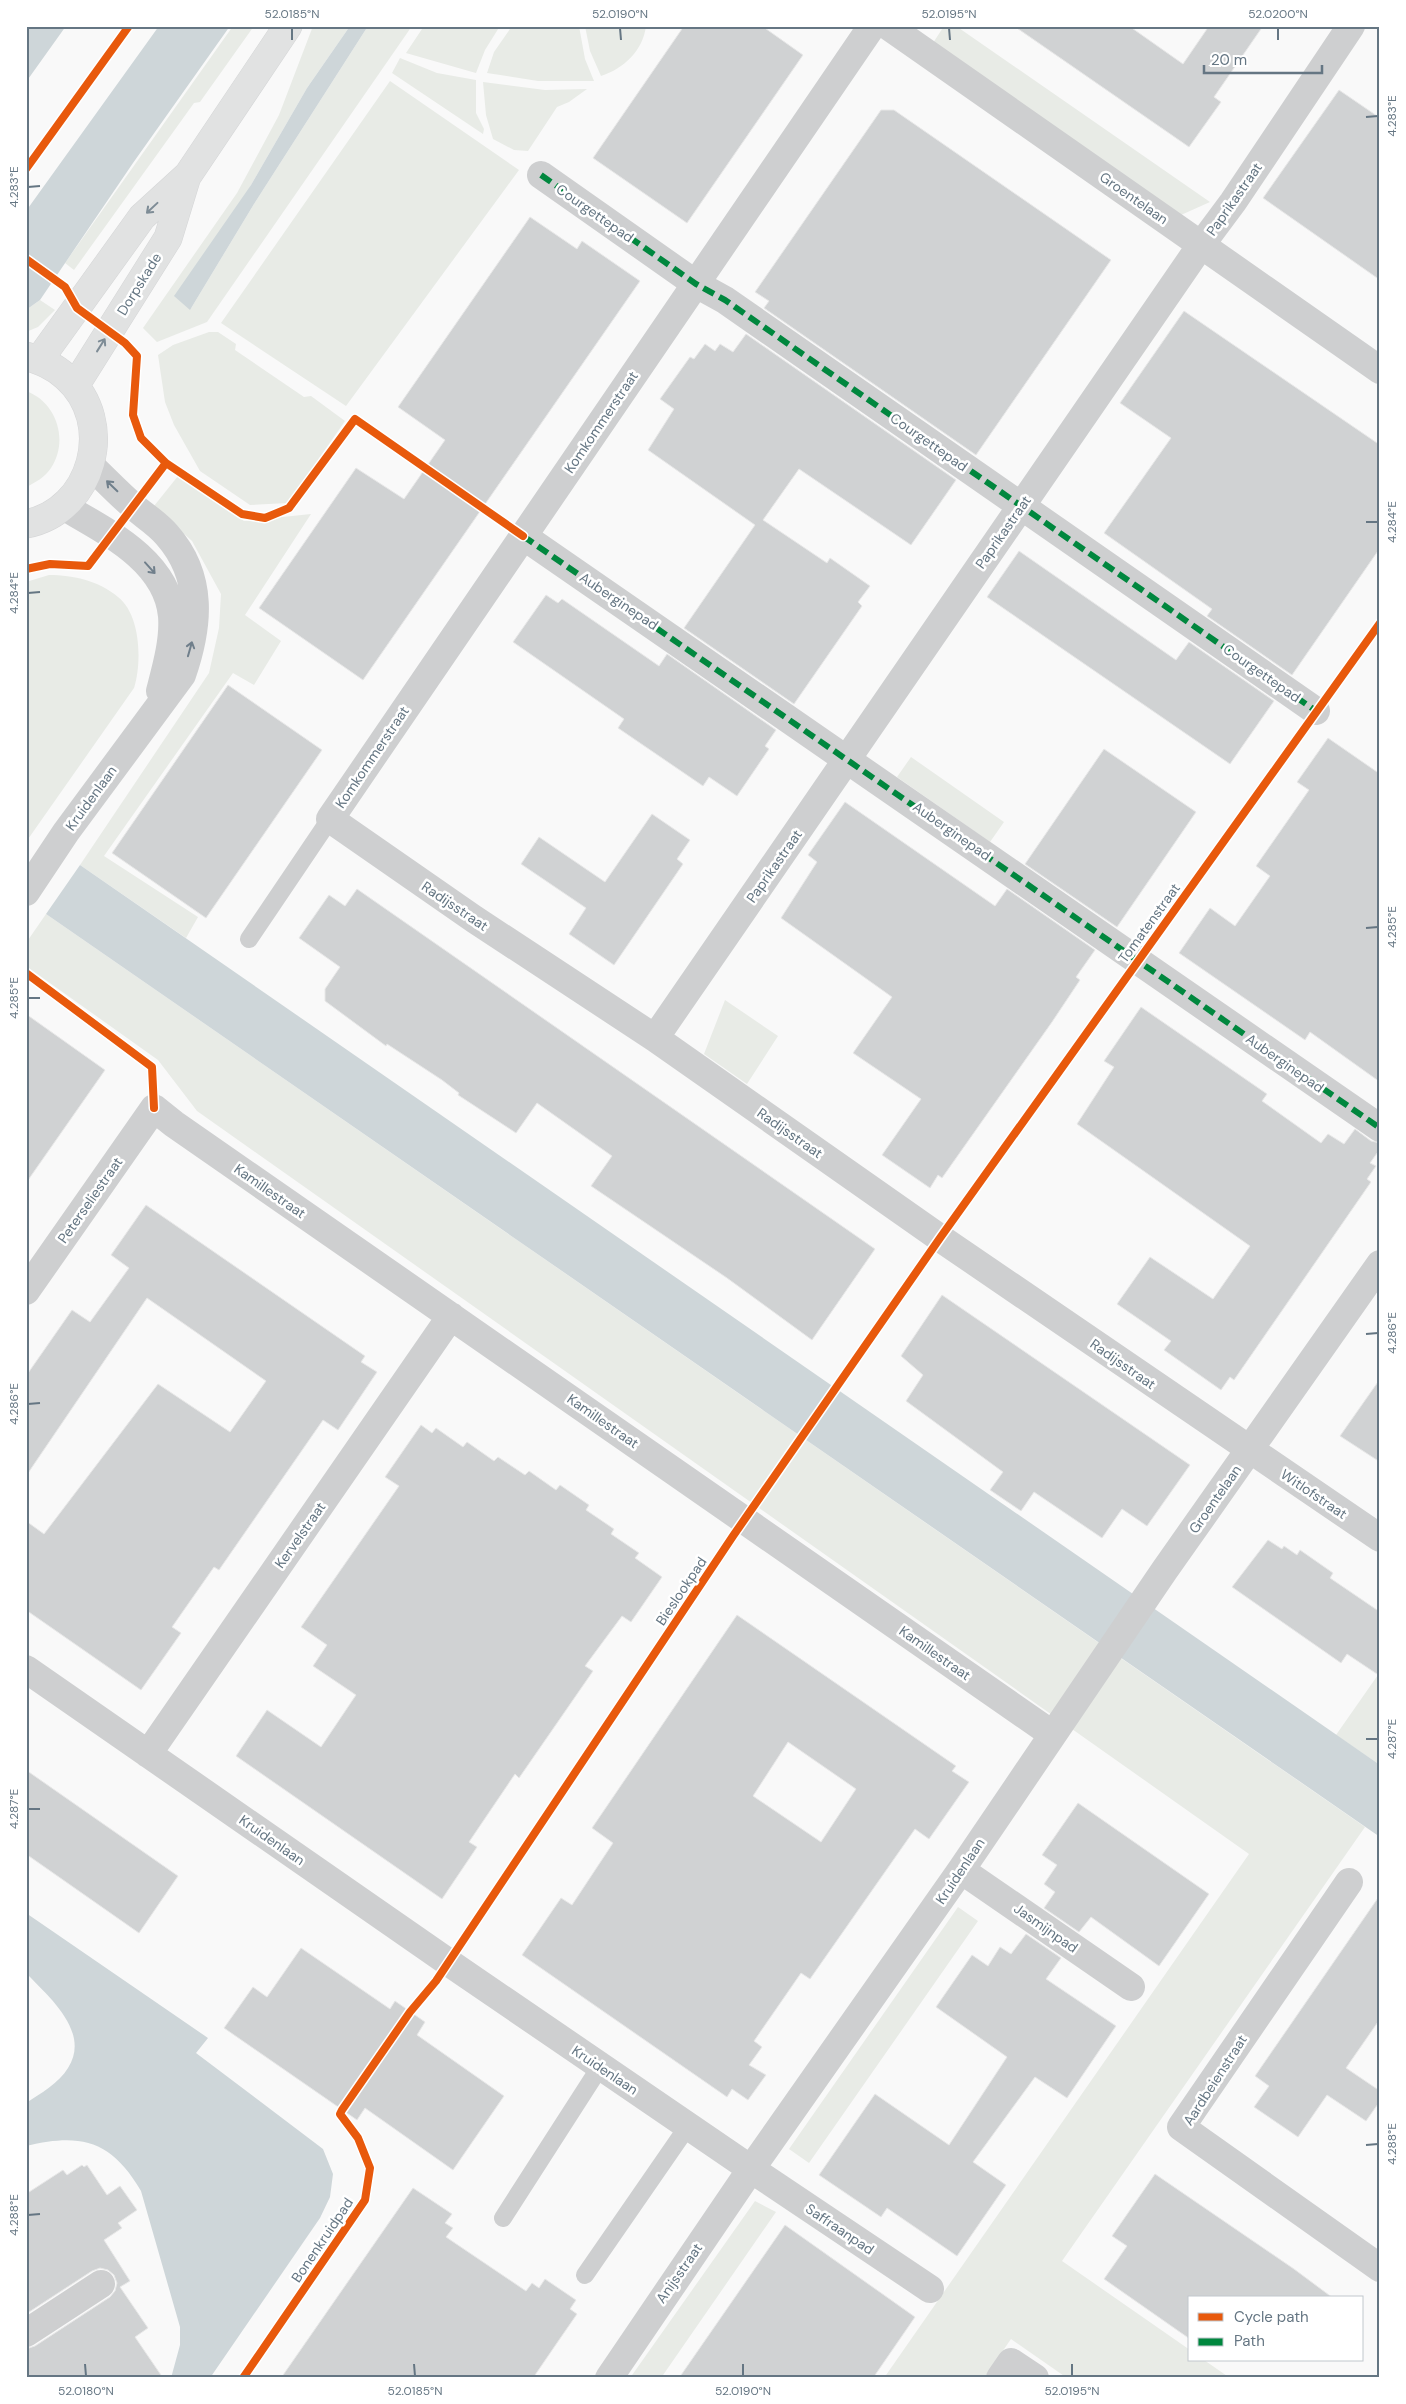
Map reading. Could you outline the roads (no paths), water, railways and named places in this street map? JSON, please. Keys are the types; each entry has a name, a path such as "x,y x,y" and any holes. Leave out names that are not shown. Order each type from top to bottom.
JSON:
{"main road":[{"name":"Dorpskade","path":"33,358 142,217 188,174 288,26"},
{"name":"Dorpskade","path":"75,386 168,238 188,174"},
{"path":"26,524 48,516 75,495 90,465 94,432 84,400 75,386 58,371 33,358"}],"street":[{"name":"Komkommerstraat","path":"330,819 872,26"},
{"name":"Groentelaan","path":"888,26 1380,370"},
{"name":"Paprikastraat","path":"655,1038 1201,245 1233,202 1351,26"},
{"name":"Courgettepad","path":"541,176 696,284 725,300 1316,711"},
{"name":"Kruidenlaan","path":"26,892 66,832 182,675 192,646 196,617 194,593 186,562 167,534 133,506 90,465"},
{"name":"Kruidenlaan","path":"63,506 113,536 150,567 164,586 172,617 168,655 158,705"},
{"name":"Auberginepad","path":"523,536 848,758 1380,1128"},
{"name":"Radijsstraat","path":"330,819 474,919 655,1038 1249,1450"},
{"name":"Peterseliestraat","path":"26,1291 154,1108"},
{"name":"Kamillestraat","path":"154,1108 174,1124 1052,1734"},
{"name":"Groentelaan","path":"1052,1734 1380,1264"},
{"name":"Kervelstraat","path":"148,1754 451,1316"},
{"name":"Witlofstraat","path":"1249,1450 1380,1538"},
{"name":"Kruidenlaan","path":"26,1669 600,2067 751,2169 962,1870 1052,1734"},
{"name":"Jasmijnpad","path":"962,1870 1131,1987"},
{"name":"Aardbeienstraat","path":"1349,1882 1181,2127 1380,2268"},
{"name":"Saffraanpad","path":"751,2169 930,2289"},
{"name":"Anijsstraat","path":"609,2378 751,2169"},
{"path":"26,2333 101,2284"},
{"path":"1000,2378 1011,2362 1034,2378"}],"lane":[{"path":"249,939 330,819"},
{"path":"503,2218 600,2067"},
{"path":"585,2275 688,2126"}]}
